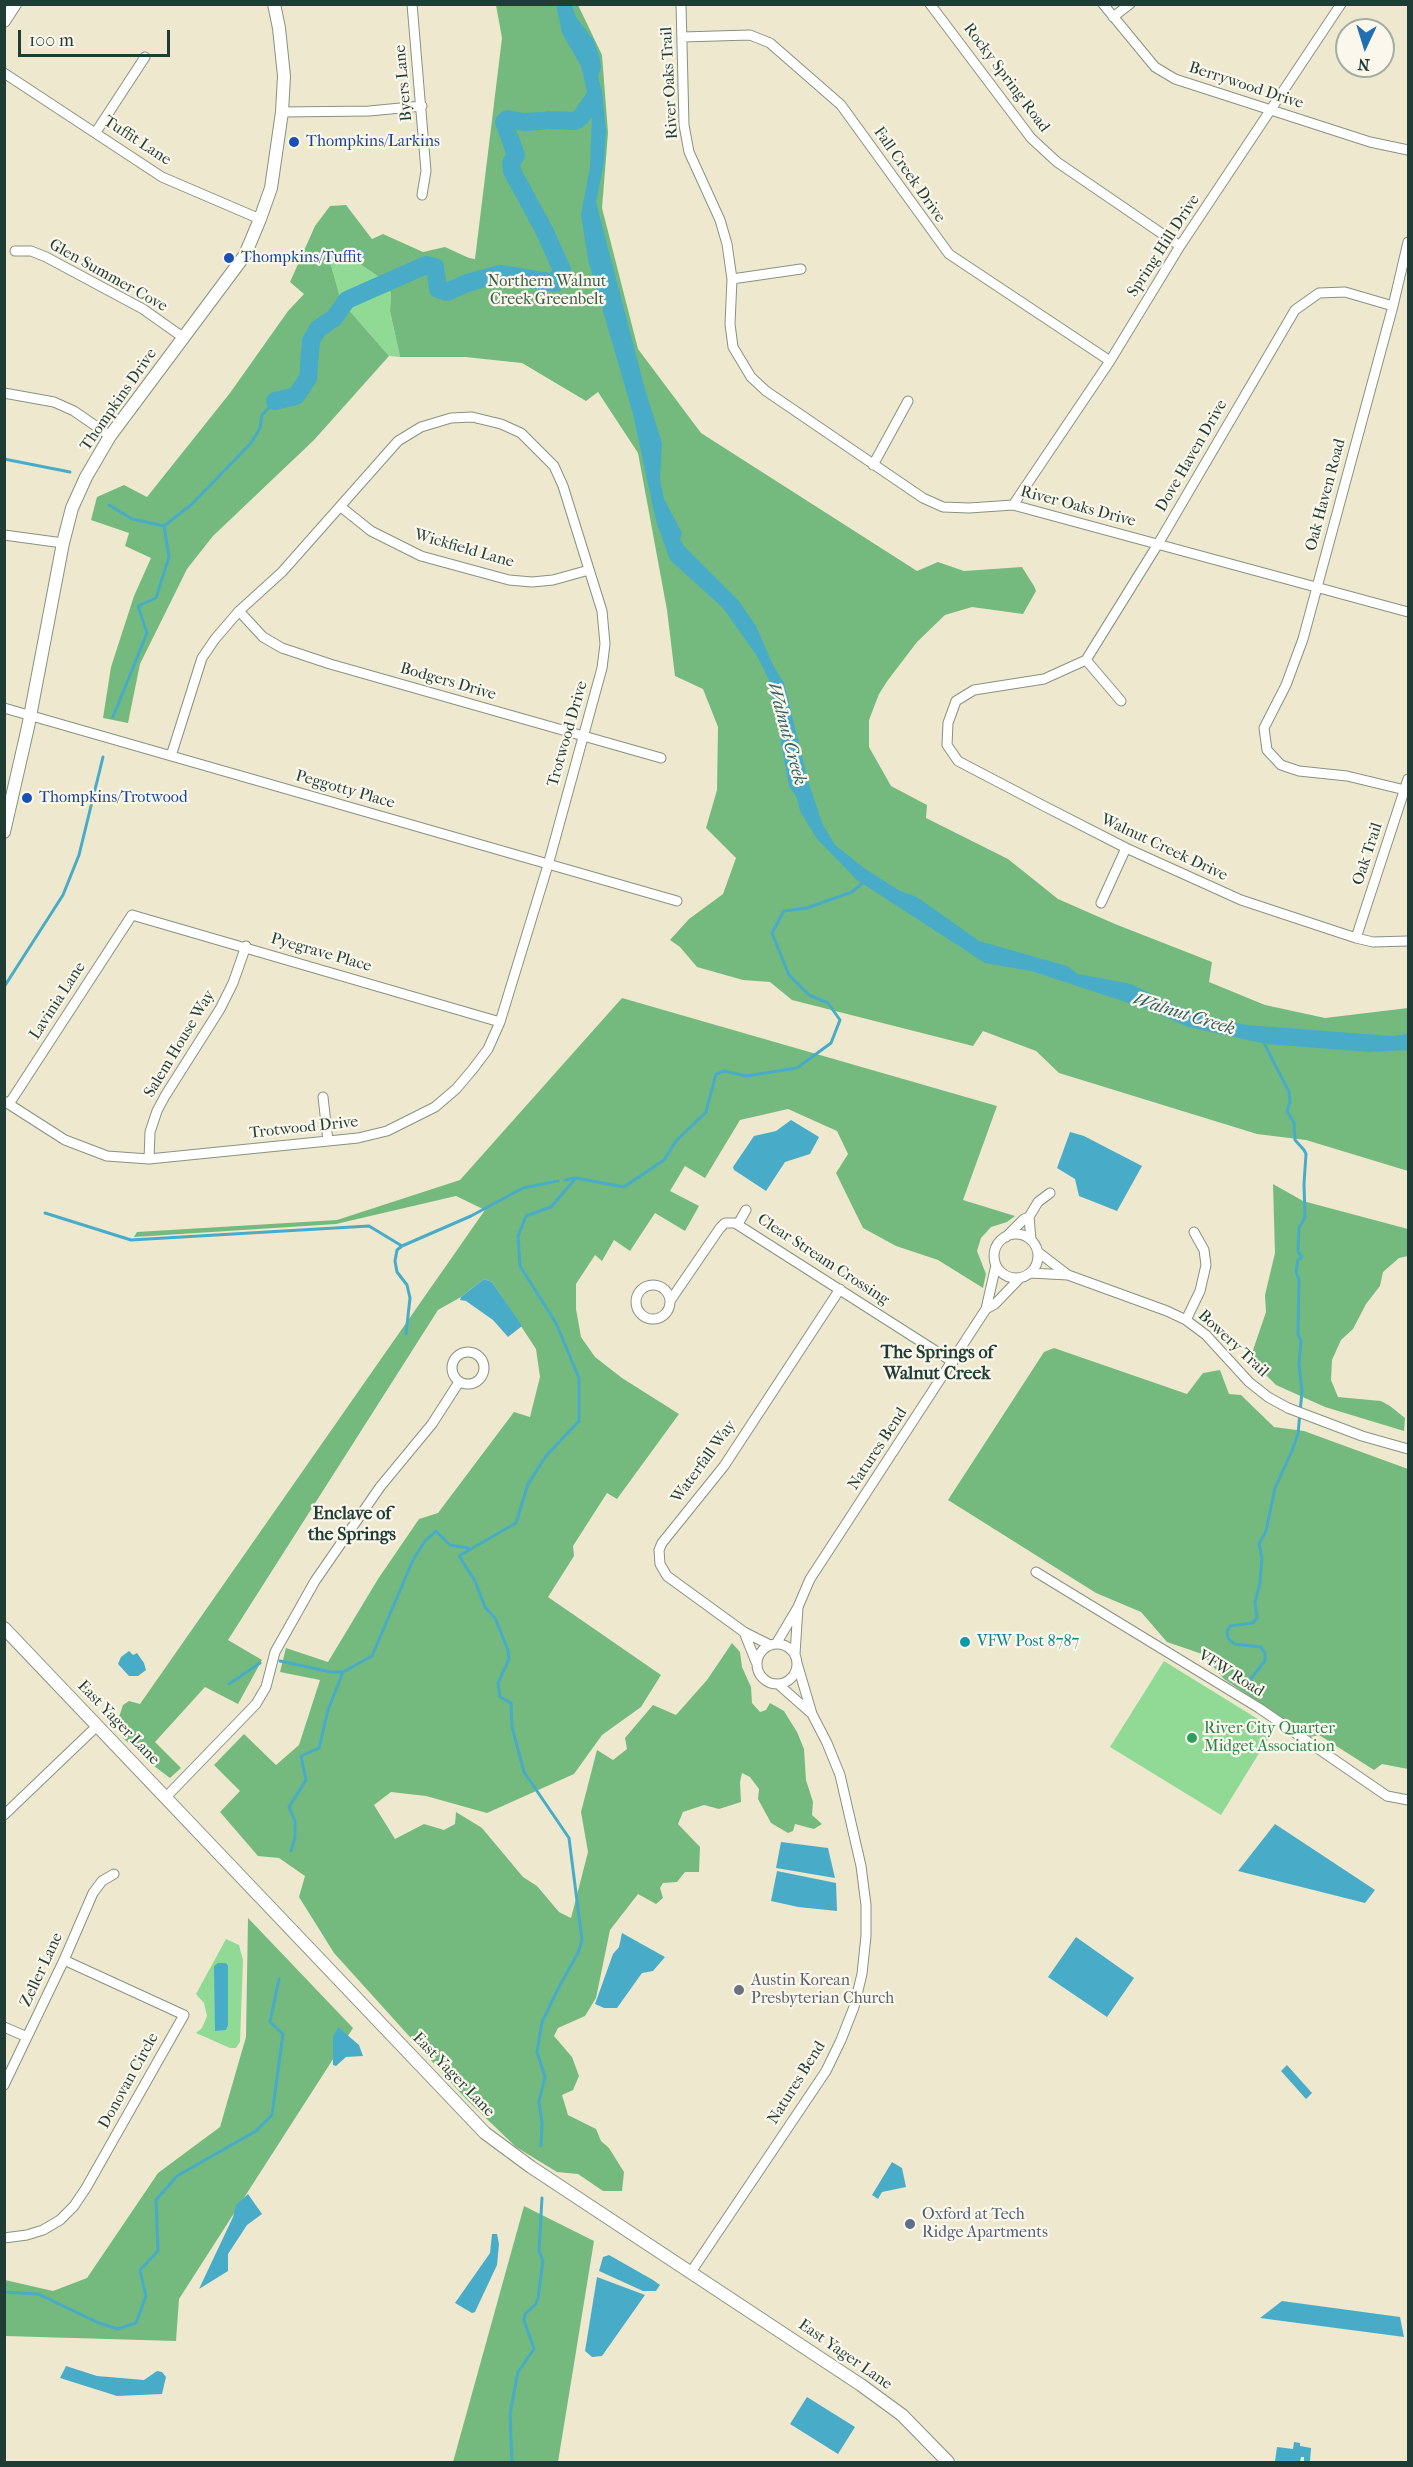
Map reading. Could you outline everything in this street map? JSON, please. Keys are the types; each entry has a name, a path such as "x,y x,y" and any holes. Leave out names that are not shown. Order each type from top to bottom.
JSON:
{"street":[{"path":"4,21 15,4"},
{"name":"Thompkins Drive","path":"4,832 31,715 63,543 72,508 86,477 110,436 244,255 271,188 282,112 284,76 274,4"},
{"name":"Byers Lane","path":"412,4 426,171 422,195"},
{"name":"River Oaks Trail","path":"681,4 684,125 689,152 720,220 727,243 732,279 730,324 732,346 750,377 766,391"},
{"name":"Rocky Spring Road","path":"930,4 1031,138 1057,162 1180,246"},
{"name":"Berrywood Drive","path":"1103,4 1155,67 1175,79 1370,142 1408,150"},
{"path":"1113,17 1130,4"},
{"name":"Spring Hill Drive","path":"1013,505 1110,361 1180,246 1272,111 1341,4"},
{"name":"Fall Creek Drive","path":"682,38 750,35 770,43 841,105 949,254 1110,361"},
{"path":"96,132 145,57"},
{"name":"Tuffit Lane","path":"4,73 162,177 260,219"},
{"path":"282,112 369,111 422,105"},
{"name":"Oak Haven Road","path":"1405,790 1347,776 1299,771 1281,765 1267,750 1264,728 1286,685 1303,639 1393,306 1408,242"},
{"name":"Glen Summer Cove","path":"15,251 31,251 46,257 143,309 184,338"},
{"path":"732,279 801,269"},
{"name":"Dove Haven Drive","path":"1086,660 1158,544 1295,310 1319,294 1345,292 1393,306"},
{"name":"River Oaks Drive","path":"766,391 923,498 943,507 1013,505 1408,612"},
{"path":"4,393 54,402 74,411 110,436"},
{"path":"873,465 908,401"},
{"name":"Trotwood Drive","path":"7,1102 65,1140 88,1150 107,1156 149,1159 358,1138 387,1131 435,1107 473,1070 488,1049 501,1022 548,865 602,668 605,644 602,611 563,486 554,466 521,434 501,424 472,417 451,418 421,426 398,441 282,572 239,611 215,639 202,658 171,756"},
{"name":"Wickfield Lane","path":"341,507 371,531 421,556 509,580 532,582 589,570"},
{"path":"4,535 63,543"},
{"name":"Bodgers Drive","path":"239,611 262,637 282,648 330,664 661,758"},
{"path":"1086,660 1121,701"},
{"name":"Walnut Creek Drive","path":"1086,660 1044,679 974,690 956,701 948,723 947,745 958,761 1126,848 1241,900 1356,938 1373,942 1408,941"},
{"name":"Peggotty Place","path":"4,708 677,901"},
{"name":"Oak Trail","path":"1356,938 1408,779"},
{"path":"1101,903 1126,848"},
{"name":"Pyegrave Place","path":"132,915 246,946 501,1022"},
{"name":"Lavinia Lane","path":"7,1102 132,915"},
{"name":"Salem House Way","path":"149,1159 150,1132 157,1112 220,1009 233,983 246,946"},
{"path":"323,1097 328,1141"},
{"path":"1029,1217 1031,1240 1038,1252 1037,1264 1030,1274 1020,1278 1004,1275 996,1265 993,1256 998,1242 1029,1217 1038,1202 1050,1193"},
{"path":"738,1224 746,1210"},
{"name":"Clear Stream Crossing","path":"670,1301 720,1228 730,1222 738,1224 953,1362"},
{"path":"1186,1320 1200,1291 1206,1265 1204,1250 1194,1232"},
{"path":"1006,1237 1019,1234 1031,1240"},
{"name":"Bowery Trail","path":"1038,1252 1068,1275 1186,1320 1206,1335 1249,1382 1288,1408 1362,1436 1408,1449"},
{"name":"Natures Bend","path":"773,1644 798,1607 810,1579 986,1309 996,1265"},
{"name":"Bowery Trail","path":"1030,1274 1068,1275"},
{"name":"Natures Bend","path":"986,1309 995,1304 1020,1278"},
{"name":"Waterfall Way","path":"773,1644 744,1632 664,1573 660,1564 659,1550 662,1543 724,1466 840,1289"},
{"path":"166,1797 256,1704 266,1687 275,1652 315,1581 380,1486 432,1424 448,1395 459,1382"},
{"name":"VFW Road","path":"1036,1572 1259,1708 1387,1796 1408,1800"},
{"name":"Natures Bend","path":"691,2272 826,2071 854,2007 862,1974 866,1905 861,1866 840,1775 812,1714 796,1659 798,1607"},
{"name":"East Yager Lane","path":"4,1628 485,2133 522,2161 805,2346 902,2415 948,2463"},
{"path":"744,1632 761,1677 766,1682 778,1684 792,1678 796,1659 788,1647 773,1644 759,1653 756,1662"},
{"name":"Natures Bend","path":"778,1684 812,1714"},
{"path":"4,1815 97,1726"},
{"name":"Zeller Lane","path":"4,2085 64,1960 93,1893 102,1881 114,1874"},
{"name":"Donovan Circle","path":"4,2238 43,2230 60,2220 74,2206 184,2015 64,1960"},
{"path":"4,2027 27,2037"}],"green space":[{"name":"Northern Walnut Creek Greenbelt","path":"496,5 578,5 602,55 608,133 602,208 638,349 701,433 917,571 938,562 964,571 1022,567 1034,586 1036,591 1023,614 972,607 945,615 917,642 888,680 879,694 869,720 869,747 891,786 927,805 926,818 1008,859 1058,899 1212,962 1209,982 1265,1005 1325,1018 1408,1008 1408,1171 1306,1140 1257,1134 1059,1073 1036,1051 983,1031 973,1046 792,1000 770,982 743,980 697,967 680,947 670,940 689,919 723,894 736,858 706,828 717,790 718,727 703,689 675,676 667,610 638,453 598,392 586,401 522,363 465,357 400,357 390,311 391,293 379,277 341,251 329,258 341,301 389,356 314,440 213,536 187,569 140,664 128,723 103,718 111,667 134,596 151,558 125,546 129,533 91,520 97,497 124,485 147,497 230,393 288,311 304,294 290,282 315,226 330,206 346,205 372,239 383,234 423,252 445,247 475,259 502,38"},
{"path":"341,251 379,277 391,293 390,311 400,357 389,356 341,301 329,258"},
{"path":"622,998 997,1106 963,1200 1015,1216 1007,1222 991,1227 981,1238 977,1251 986,1274 983,1288 938,1260 896,1246 863,1228 836,1173 848,1154 837,1131 788,1109 740,1120 705,1178 685,1166 670,1191 699,1206 685,1231 655,1213 630,1251 614,1240 602,1261 595,1255 576,1284 576,1309 581,1337 595,1357 622,1378 679,1414 617,1499 607,1493 573,1546 574,1556 548,1597 661,1675 641,1707 602,1735 574,1774 487,1813 426,1796 391,1792 374,1805 395,1839 424,1824 444,1830 455,1824 456,1812 482,1828 523,1877 537,1886 559,1912 571,1918 588,1852 581,1812 597,1750 613,1760 627,1749 625,1738 653,1705 676,1715 707,1680 732,1643 740,1652 742,1667 751,1687 752,1703 760,1712 766,1710 770,1703 784,1711 797,1732 804,1749 806,1780 813,1802 812,1815 822,1824 814,1829 795,1824 793,1831 788,1833 771,1823 758,1799 759,1789 750,1777 742,1773 741,1802 719,1809 704,1805 683,1812 678,1824 700,1847 699,1872 685,1872 677,1882 663,1883 660,1888 663,1898 656,1904 638,1894 610,1930 596,1998 585,2016 558,2028 554,2036 572,2057 579,2076 573,2090 562,2095 568,2115 596,2129 601,2141 609,2148 624,2172 622,2191 603,2191 578,2174 557,2172 516,2147 466,2099 334,1953 299,1897 305,1876 279,1858 258,1856 220,1812 240,1791 214,1765 244,1734 276,1765 299,1745 320,1680 280,1672 286,1648 328,1662 378,1579 419,1519 438,1513 514,1412 530,1417 540,1377 536,1349 492,1282 484,1279 461,1297 438,1310 228,1640 262,1660 238,1704 205,1687 155,1742 181,1768 170,1778 123,1738 119,1717 123,1705 129,1701 140,1704 485,1210 456,1196 336,1224 134,1237 137,1232 337,1220 460,1180"},
{"path":"1273,1184 1303,1201 1408,1229 1408,1256 1399,1258 1383,1272 1380,1286 1366,1304 1353,1329 1341,1340 1332,1360 1331,1380 1338,1397 1381,1401 1390,1406 1405,1418 1404,1431 1325,1407 1276,1385 1250,1359 1266,1312 1265,1295 1275,1253"},
{"path":"1054,1348 1187,1394 1203,1373 1220,1370 1229,1394 1241,1395 1274,1427 1304,1431 1408,1469 1408,1769 1382,1764 1374,1770 1319,1735 1310,1737 1224,1679 1202,1654 1167,1642 1141,1612 1096,1593 948,1500 1044,1352"},
{"name":"River City Quarter Midget Association","path":"1164,1661 1274,1729 1221,1815 1110,1747"},
{"path":"248,1918 353,2028 179,2299 176,2341 5,2336 5,2280 53,2291 87,2278 158,2173 220,2127 246,2037"},
{"path":"226,1939 239,1945 243,1960 240,2042 236,2048 230,2048 196,2033 202,2028 207,2016 204,2003 196,1994"},
{"path":"524,2206 594,2241 558,2462 453,2462"}],"water":[{"name":"Walnut Creek","path":"556,5 572,5 576,17 593,39 599,55 601,67 598,77 602,91 606,131 604,163 596,202 645,389 662,443 660,480 664,499 682,533 680,540 685,547 738,600 756,626 773,665 784,683 809,784 823,825 835,845 864,868 900,891 917,897 979,941 1067,966 1078,974 1131,984 1178,1007 1214,1018 1247,1025 1392,1036 1408,1034 1408,1050 1369,1052 1266,1044 1188,1027 1147,1009 1031,971 985,963 857,880 817,839 800,811 797,798 789,786 769,680 757,656 723,608 670,560 656,521 633,414 588,260 581,214 590,167 592,114 581,66 562,33"},
{"path":"791,1120 819,1137 810,1154 785,1162 766,1191 734,1170 733,1167 754,1136 776,1131"},
{"path":"1070,1132 1084,1136 1142,1166 1117,1211 1079,1196 1075,1179 1057,1168"},
{"path":"484,1279 492,1282 522,1326 508,1337 493,1320 466,1301 460,1300"},
{"path":"129,1651 133,1655 137,1653 144,1663 146,1670 138,1676 129,1676 118,1664 121,1657"},
{"path":"1275,1824 1375,1890 1365,1903 1238,1871"},
{"path":"781,1842 828,1848 835,1878 776,1868"},
{"path":"777,1871 836,1883 837,1911 798,1907 771,1901"},
{"path":"622,1933 665,1957 653,1971 642,1973 617,2008 604,2008 595,2004 613,1954 619,1947"},
{"path":"1076,1937 1134,1978 1107,2017 1048,1977"},
{"path":"218,1963 226,1963 228,1966 228,2025 226,2030 215,2031 214,1966"},
{"path":"338,2027 359,2045 363,2056 346,2057 336,2066 333,2065 333,2037"},
{"path":"1287,2065 1312,2093 1306,2099 1281,2071"},
{"path":"892,2162 902,2168 906,2187 882,2192 878,2199 872,2195"},
{"path":"248,2194 262,2214 247,2225 228,2254 228,2271 199,2289 233,2217 236,2205"},
{"path":"492,2234 497,2234 499,2244 497,2265 475,2312 472,2313 455,2303 490,2253"},
{"path":"609,2255 660,2285 656,2291 643,2291 599,2271 603,2257"},
{"path":"597,2277 645,2295 602,2356 592,2357 585,2351"},
{"path":"1282,2301 1400,2317 1404,2337 1260,2318"},
{"path":"66,2366 97,2376 144,2380 157,2371 162,2372 166,2377 162,2394 117,2396 60,2378"},
{"path":"807,2397 855,2427 838,2454 790,2424"},
{"path":"1294,2442 1311,2448 1310,2462 1304,2462 1304,2457 1301,2457 1300,2462 1275,2461 1277,2447 1293,2449"}],"waterway":[{"path":"548,120 575,121 581,117 594,98"},
{"path":"275,401 296,396 308,378 311,341 318,329 334,318 347,300 426,265 435,267 438,289 447,292 467,283 500,274 555,283 562,270 544,230 512,171 511,163 516,155 504,122 507,119 524,122 542,121"},
{"path":"109,505 132,519 164,526 192,504 251,443 260,428 262,415 275,401"},
{"path":"4,459 70,472"},
{"path":"113,717 147,633 138,606 156,598 169,557 164,526"},
{"path":"4,987 63,895 79,855 103,757"},
{"path":"541,2146 542,2123 539,2102 545,2077 537,2052 542,2022 578,1953 582,1940 569,1838 524,1772 512,1727 511,1703 500,1697 498,1683 509,1659 508,1650 495,1618 485,1607 475,1581 459,1556 516,1523 528,1484 546,1456 579,1421 579,1378 556,1323 520,1266 518,1236 526,1216 551,1207 576,1178 624,1187 664,1160 676,1141 706,1112 716,1074 724,1071 746,1076 797,1068 831,1043 840,1020 828,1003 809,995 789,975 772,933 784,911 807,908 852,892 865,881"},
{"path":"1249,1681 1265,1661 1265,1654 1261,1647 1234,1644 1228,1638 1227,1632 1230,1626 1253,1623 1257,1618 1255,1602 1260,1583 1262,1558 1259,1544 1266,1531 1275,1488 1298,1434 1302,1391 1299,1365 1301,1340 1298,1335 1299,1279 1296,1272 1298,1260 1302,1257 1298,1252 1299,1228 1305,1217 1306,1154 1295,1140 1294,1123 1287,1111 1290,1102 1289,1092 1263,1041"},
{"path":"565,1180 575,1178"},
{"path":"406,1334 410,1298 407,1285 397,1272 395,1261 397,1250 471,1216 523,1188 558,1181"},
{"path":"45,1213 131,1240 369,1226 402,1246"},
{"path":"291,1851 295,1838 295,1821 289,1807 306,1780 301,1756 319,1748 328,1710 343,1672 372,1656 413,1560 425,1541 436,1531 450,1545 468,1548"},
{"path":"280,1661 331,1672 343,1672"},
{"path":"229,1684 260,1663"},
{"path":"4,2292 38,2294 99,2323 118,2329 136,2323 146,2296 140,2270 158,2251 156,2200 177,2176 256,2131 272,2115 283,2034 270,2022 279,1979"},
{"path":"512,2462 510,2414 518,2372 534,2349 524,2320 525,2314 536,2304 538,2298 543,2261 539,2251 542,2198"}],"place":[{"name":"Thompkins/Larkins","path":"294,142"},
{"name":"Thompkins/Tuffit","path":"229,258"},
{"name":"Thompkins/Trotwood","path":"27,798"},
{"name":"VFW Post 8787","path":"965,1642"},
{"name":"River City Quarter Midget Association","path":"1192,1738"},
{"name":"Austin Korean Presbyterian Church","path":"739,1990"},
{"name":"Oxford at Tech Ridge Apartments","path":"910,2224"}],"district":[{"name":"The Springs of Walnut Creek","path":"937,1364"},
{"name":"Enclave of the Springs","path":"352,1525"}]}
